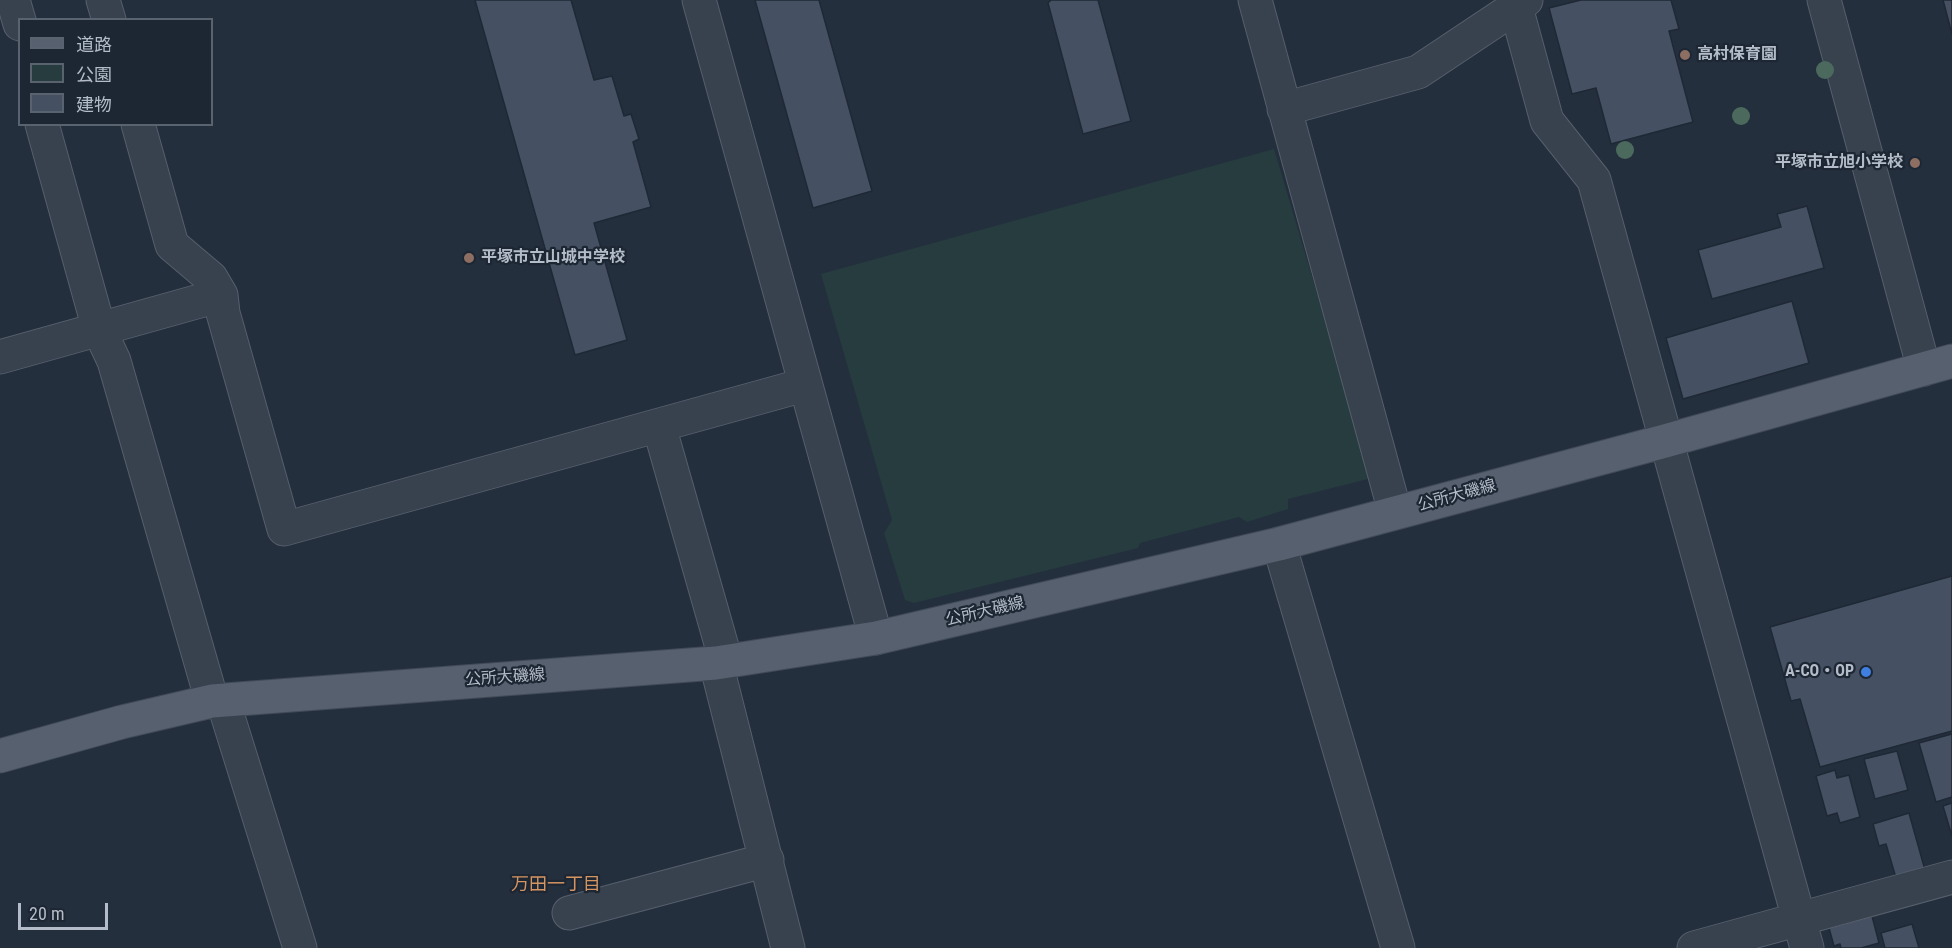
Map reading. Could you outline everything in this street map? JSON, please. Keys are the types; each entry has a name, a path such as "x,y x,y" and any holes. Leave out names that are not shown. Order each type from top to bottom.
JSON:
{"main road":[{"name":"公所大磯線","path":"0,756 122,722 218,701 721,662 876,638 1279,544 1938,365"}],"street":[{"path":"13,0 18,18"},
{"path":"103,0 108,18"},
{"path":"699,0 804,386 876,638"},
{"path":"1255,0 1395,512"},
{"path":"1824,0 1938,365"},
{"path":"1284,109 1418,72 1519,2 1547,121 1594,180 1803,934"},
{"path":"43,126 99,329 114,361 218,701 300,948"},
{"path":"139,126 172,245 211,278 221,295 223,313 284,529 804,386"},
{"path":"0,357 221,295"},
{"path":"659,426 721,662 788,948"},
{"path":"1279,544 1398,948"},
{"path":"568,913 767,861"},
{"path":"1694,948 1803,934 1952,877"}],"green space":[{"path":"1274,149 1372,478 1288,499 1288,509 1247,522 1239,517 1140,543 1138,548 914,603 905,600 884,533 892,520 821,274"}],"building":[{"path":"475,0 571,0 594,80 612,76 624,116 631,114 639,139 633,142 651,207 594,223 627,340 575,355"},
{"path":"755,0 819,0 872,191 813,208"},
{"path":"1051,0 1098,0 1131,121 1083,134 1048,3"},
{"path":"1581,0 1671,0 1679,29 1669,31 1693,122 1611,144 1596,88 1572,94 1549,8"},
{"path":"1943,0 1952,0 1952,34"},
{"path":"1807,206 1824,268 1712,299 1698,250 1781,227 1777,214"},
{"path":"1792,301 1809,363 1683,399 1666,338"},
{"path":"1952,576 1952,731 1820,767 1800,699 1791,701 1770,627"},
{"path":"1952,734 1952,797 1936,802 1919,743"},
{"path":"1897,751 1908,790 1875,799 1864,759"},
{"path":"1835,770 1837,778 1849,775 1860,817 1840,823 1837,813 1827,816 1816,776"},
{"path":"1952,803 1952,836 1943,806"},
{"path":"1909,813 1925,870 1896,878 1886,844 1879,846 1873,824"},
{"path":"1872,916 1879,943 1861,948 1841,948 1840,944 1834,946 1829,928"},
{"path":"1912,924 1919,948 1885,948 1881,933"}],"place":[{"name":"高村保育園","path":"1685,55"},
{"name":"平塚市立旭小学校","path":"1915,163"},
{"name":"平塚市立山城中学校","path":"469,258"},
{"name":"A-CO・OP","path":"1866,672"}],"district":[{"name":"万田一丁目","path":"556,885"}]}
